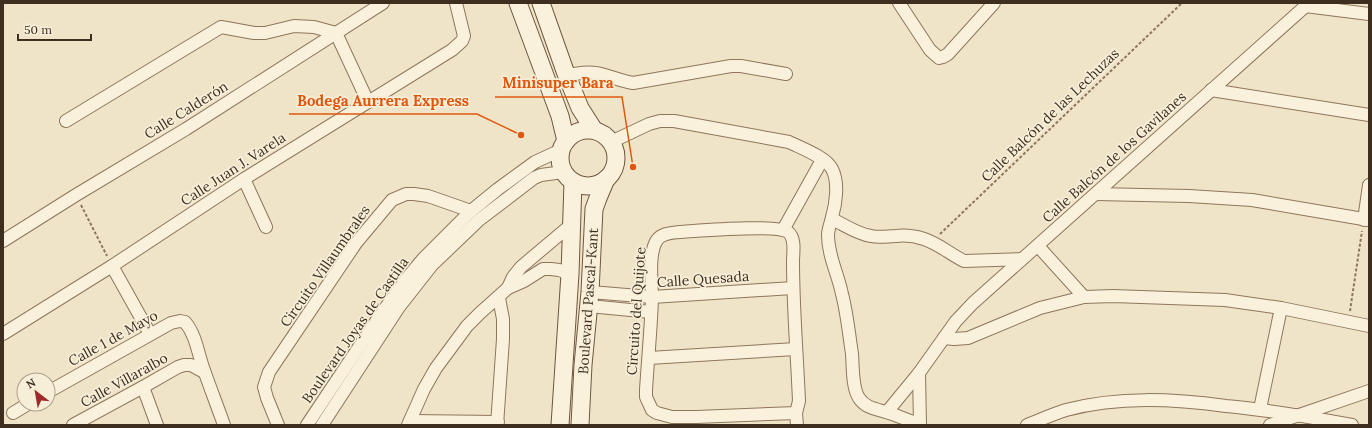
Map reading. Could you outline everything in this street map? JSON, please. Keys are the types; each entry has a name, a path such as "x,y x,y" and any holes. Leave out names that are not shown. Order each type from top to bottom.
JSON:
{"street":[{"name":"Calle Juan J. Varela","path":"3,334 112,266 244,179 459,45 464,36 459,21 456,3"},
{"path":"518,3 560,116 563,146 560,161 568,177 584,186 596,185 606,179 613,171 616,162 615,151 611,142 604,134 594,130 584,130 574,134 563,146"},
{"path":"541,3 580,108 594,130"},
{"path":"899,3 934,55 939,58 948,54 994,3"},
{"name":"Calle Calderón","path":"3,241 186,129 336,33 378,4"},
{"path":"1307,4 1369,14"},
{"name":"Calle Balcón de los Gavilanes","path":"888,412 919,374 956,321 973,303 1307,4"},
{"path":"66,121 222,27 254,33 265,33 294,26 314,27 336,33 368,102"},
{"path":"567,75 587,72 597,73 633,83 731,66 741,66 786,74"},
{"path":"1212,90 1369,115"},
{"path":"611,142 649,124 660,121 674,121 789,142 822,160 833,170 836,196 828,236 830,254 842,293 852,353 855,386 859,398 876,410 888,412 920,425 919,374"},
{"name":"Boulevard Joyas de Castilla","path":"307,425 379,317 407,278 441,240 471,211 535,162 563,146"},
{"path":"796,425 796,413 799,400 793,288 794,246 791,235 783,230 822,160"},
{"name":"Boulevard Joyas de Castilla","path":"322,425 399,307 437,260 478,220 534,178 541,175 568,177"},
{"name":"Boulevard Pascal-Kant","path":"560,425 572,224 568,177"},
{"path":"244,179 266,227"},
{"name":"Boulevard Pascal-Kant","path":"580,425 594,209 606,179"},
{"path":"1096,194 1189,196 1252,200 1366,220 1369,185"},
{"name":"Circuito Villaumbrales","path":"278,425 264,387 269,372 356,243 386,206 399,196 414,194 428,196 471,211"},
{"path":"832,219 858,232 871,236 913,237 931,242 939,245 957,258 964,261 1022,259"},
{"path":"499,298 503,320 503,332 498,424 409,423 424,389 436,368 467,326 480,313 499,298 508,288 513,277 521,267 572,224"},
{"name":"Circuito del Quijote","path":"783,230 773,228 671,233 661,236 656,241 653,251 652,297 646,397 652,410 672,417 796,413"},
{"path":"1038,246 1084,297"},
{"path":"112,266 150,334"},
{"path":"508,288 524,281 543,269 551,268 570,274"},
{"name":"Calle Quesada","path":"589,299 652,297 793,288"},
{"path":"944,338 968,338 1040,308 1084,297 1113,296 1225,300 1281,308 1369,326"},
{"path":"589,299 651,312"},
{"path":"1260,409 1281,308"},
{"name":"Calle 1 de Mayo","path":"56,387 150,334 171,323 180,321 185,322 191,330 204,372"},
{"path":"649,358 796,349"},
{"path":"564,364 583,365"},
{"name":"Calle Villaralbo","path":"73,425 92,420 178,367 191,365 204,372"},
{"path":"204,372 224,425"},
{"path":"144,387 157,425"},
{"path":"1270,425 1369,391"},
{"path":"1027,425 1066,410 1097,404 1132,400 1187,401 1260,409 1352,425"}],"path":[{"name":"Calle Balcón de las Lechuzas","path":"931,242 1182,3"},
{"path":"76,195 112,266"},
{"path":"1348,322 1366,220"}],"place":[{"name":"Bodega Aurrera Express","path":"521,135"},
{"name":"Minisuper Bara","path":"633,167"}]}
